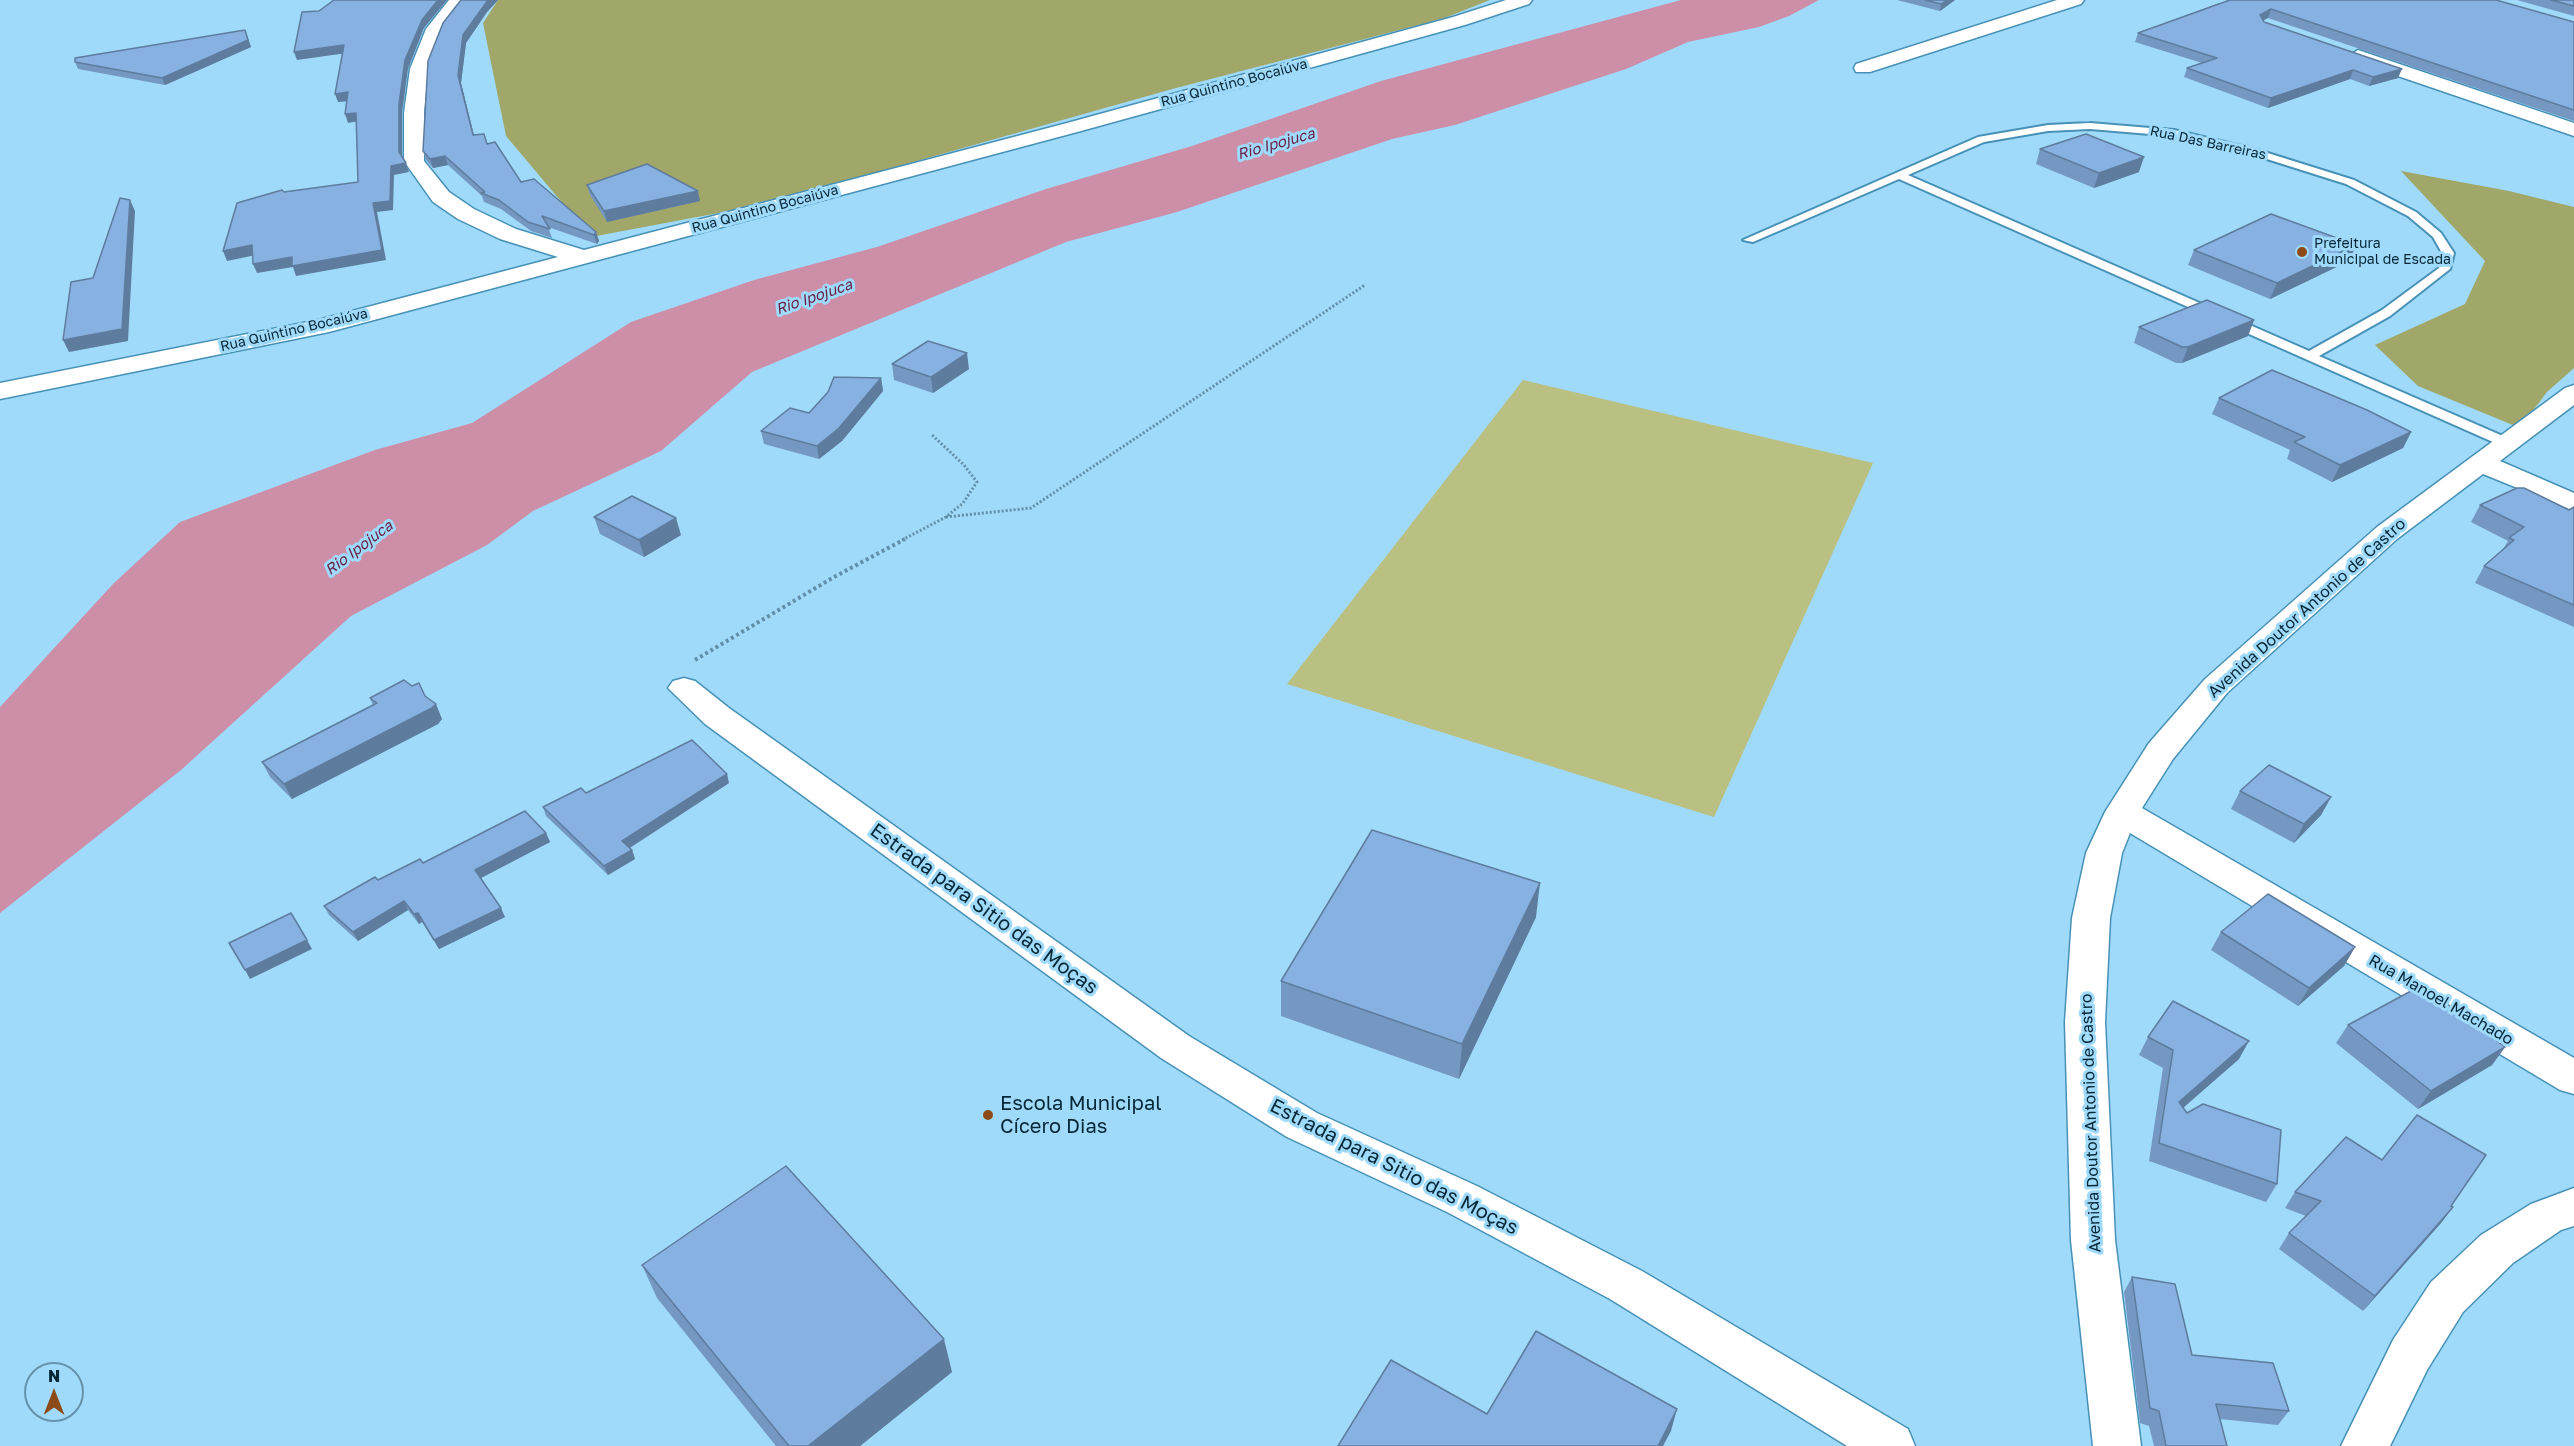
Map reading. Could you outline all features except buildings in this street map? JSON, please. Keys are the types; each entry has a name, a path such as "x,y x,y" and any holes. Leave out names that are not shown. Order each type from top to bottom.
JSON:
{"street":[{"path":"458,0 435,29 419,69 414,113 414,161 441,197 466,214 508,234 583,257"},
{"name":"Rua Quintino Bocaiúva","path":"0,391 320,327 1074,127 1459,21 1524,0"},
{"path":"1863,69 2075,0"},
{"path":"2345,51 2574,130"},
{"name":"Avenida Doutor Antonio de Castro","path":"2117,1446 2093,1240 2085,1022 2091,918 2104,853 2122,812 2161,751 2216,686 2387,533 2574,393"},
{"path":"2494,453 2574,503"},
{"name":"Estrada para Sitio das Moças","path":"684,688 717,716 1175,1047 1302,1125 1462,1199 1626,1286 1891,1446"},
{"name":"Rua Manoel Machado","path":"2122,812 2574,1078"},
{"path":"2365,1446 2410,1355 2446,1297 2497,1249 2546,1217 2574,1207"}],"lane":[{"name":"Rua Das Barreiras","path":"1749,240 1901,176 1955,148 1982,139 2048,128 2090,126 2174,133 2253,152 2350,182 2412,214 2437,235 2448,253 2444,269 2386,313 2311,355"},
{"path":"1901,176 2311,355 2494,453"}],"path":[{"path":"946,517 1031,508 1365,285"},
{"path":"684,688 676,682 686,666 724,640 946,517 963,503 977,482 964,465 931,434"}],"green space":[{"path":"498,0 1490,0 1442,19 1176,88 761,205 591,237 506,136 483,23"},
{"path":"2401,171 2509,191 2574,207 2574,368 2547,392 2520,428 2418,386 2375,345 2465,304 2485,261"},
{"path":"1523,380 1873,463 1714,817 1287,684"}],"water":[{"name":"Rio Ipojuca","path":"1681,0 1819,0 1789,16 1759,27 1688,42 1626,69 1455,125 1392,139 1177,212 1066,242 752,372 661,451 533,511 487,545 351,616 181,770 0,913 0,707 113,584 180,522 375,450 472,423 631,322 754,280 877,247 1046,189 1192,146 1381,81"}],"place":[{"name":"Prefeitura Municipal de Escada","path":"2302,252"},
{"name":"Escola Municipal Cícero Dias","path":"988,1115"}]}
